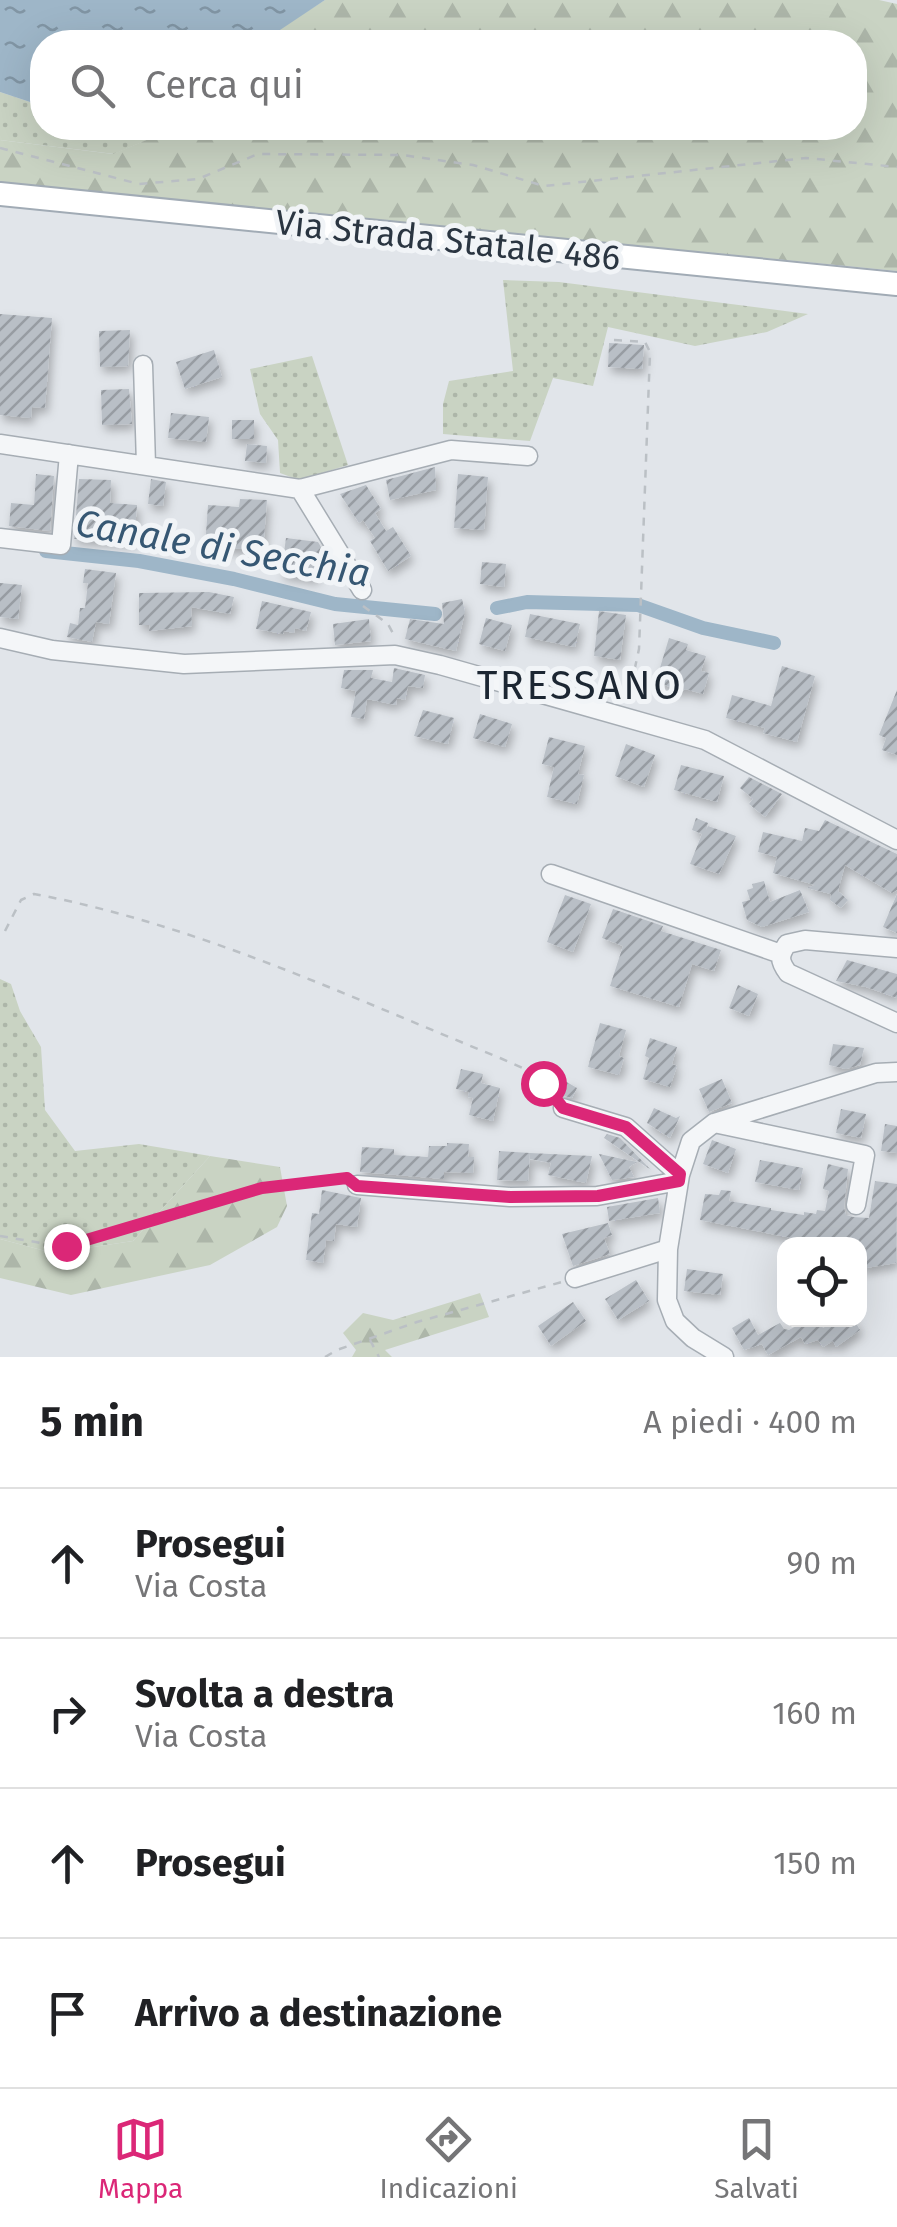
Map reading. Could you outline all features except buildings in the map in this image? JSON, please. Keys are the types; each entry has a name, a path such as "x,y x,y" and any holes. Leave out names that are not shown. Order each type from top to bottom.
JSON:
{"main road":[{"name":"Via Strada Statale 486","path":"0,194 897,284"}],"street":[{"path":"143,365 146,466"},
{"path":"0,444 300,489 451,450 528,456"},
{"path":"0,538 61,545 69,454"},
{"path":"300,489 361,596"},
{"path":"0,638 52,650 184,664 395,655 705,740 897,840"},
{"path":"552,874 781,954"},
{"path":"897,948 805,940 788,944 780,963 788,973 897,1024"},
{"path":"724,1357 693,1338 676,1320 667,1300 668,1258 680,1178 691,1141 714,1123 876,1073 897,1072"},
{"path":"563,1108 626,1127 680,1178"},
{"path":"714,1123 865,1156 856,1205"},
{"path":"357,1186 510,1197 580,1196 680,1178"},
{"path":"575,1278 668,1258"}],"path":[{"path":"0,148 139,184 198,179 258,154 402,155 474,164 544,186 806,158 897,167"},
{"path":"614,340 645,342 649,346 639,648 624,716"},
{"path":"361,596 368,612"},
{"path":"5,931 20,900 34,894 162,926 278,966 536,1074 563,1108"},
{"path":"0,1236 66,1246 262,1188 347,1178 357,1186"},
{"path":"326,1357 370,1338 575,1278"},
{"path":"370,1338 379,1357"}],"green space":[{"path":"325,0 879,0 897,4 897,271 0,183 0,140 113,154 146,140 867,140 867,30 279,29"},
{"path":"0,92 30,102 30,140 147,140 114,154 0,140"},
{"path":"503,280 559,282 808,314 767,332 695,346 608,327 593,386 553,378 530,441 443,434 443,404 449,381 513,371"},
{"path":"312,356 348,465 299,480 280,473 278,440 260,414 250,369"},
{"path":"0,979 11,984 20,1011 41,1047 45,1110 75,1151 139,1144 210,1156 133,1241 53,1253 0,1239"},
{"path":"210,1156 280,1167 287,1206 277,1227 210,1265 71,1295 0,1278 0,1239 53,1253 133,1241"},
{"path":"480,1293 489,1317 385,1350 392,1357 352,1357 356,1350 343,1333 363,1313 393,1320"}],"water":[{"path":"0,0 325,0 280,30 30,30 30,102 0,92"}],"waterway":[{"name":"Canale di Secchia","path":"46,551 139,561 335,604 435,614"},
{"name":"Canale di Secchia","path":"497,608 527,602 638,605 703,628 774,643"}],"district":[{"name":"TRESSANO","path":"580,685"}],"route":[{"path":"66,1246 262,1188 347,1178 357,1186 510,1197 598,1196 679,1181 680,1174 626,1127 563,1108 543,1083"}]}
